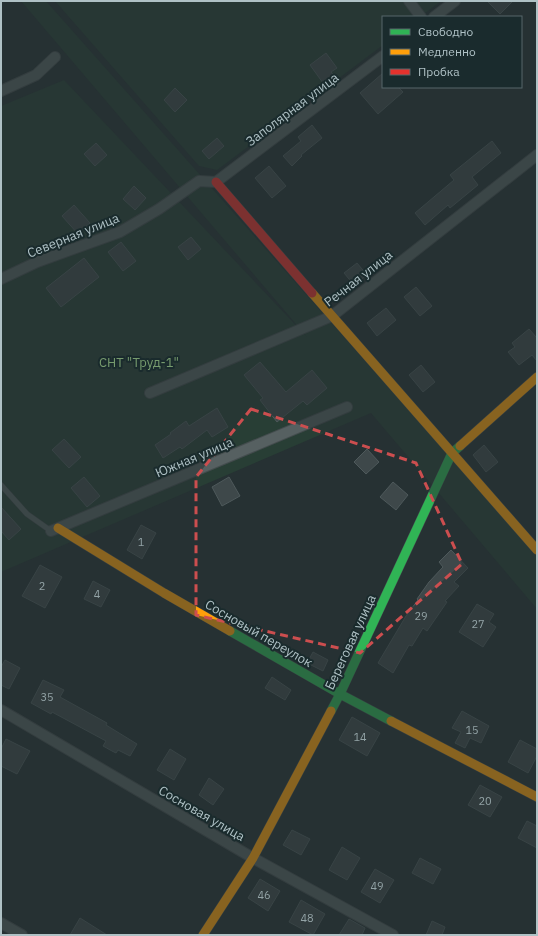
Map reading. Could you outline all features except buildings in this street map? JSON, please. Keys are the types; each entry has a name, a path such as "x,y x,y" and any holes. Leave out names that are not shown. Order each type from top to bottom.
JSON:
{"street":[{"path":"409,1 421,16"},
{"path":"435,16 455,1"},
{"path":"1,91 36,75 55,57"},
{"name":"Заполярная улица","path":"216,182 382,57"},
{"name":"Речная улица","path":"150,393 332,316 537,155"},
{"name":"Северная улица","path":"1,279 37,262 120,232 159,210 199,181 216,182"},
{"path":"216,182 537,550"},
{"name":"Береговая улица","path":"203,935 253,858 340,694 452,453 537,377"},
{"name":"Южная улица","path":"54,530 347,407"},
{"name":"Сосновый переулок","path":"54,530 340,694 537,796"},
{"name":"Сосновая улица","path":"1,710 253,858 393,935"},
{"path":"1,923 22,935"}],"lane":[{"path":"1,485 27,514 54,530"}],"highlighted area":[{"path":"251,409 416,463 462,564 360,653 196,615 196,477"}],"green space":[{"name":"СНТ \"Труд-1\"","path":"21,1 46,1 537,555 537,609 371,413 1,572 1,106 64,80 307,337"},
{"path":"55,1 441,1 421,16 382,16 382,46 217,170 199,166"}],"traffic: fast":[{"path":"331,711 452,453 460,446"},
{"path":"230,631 340,694 391,721"}],"traffic: slow":[{"path":"312,293 537,550"},
{"path":"460,446 537,377"},
{"path":"58,528 164,593 230,631"},
{"path":"203,935 253,858 331,711"},
{"path":"391,721 537,797"}],"traffic: jam":[{"path":"216,182 312,293"}]}
